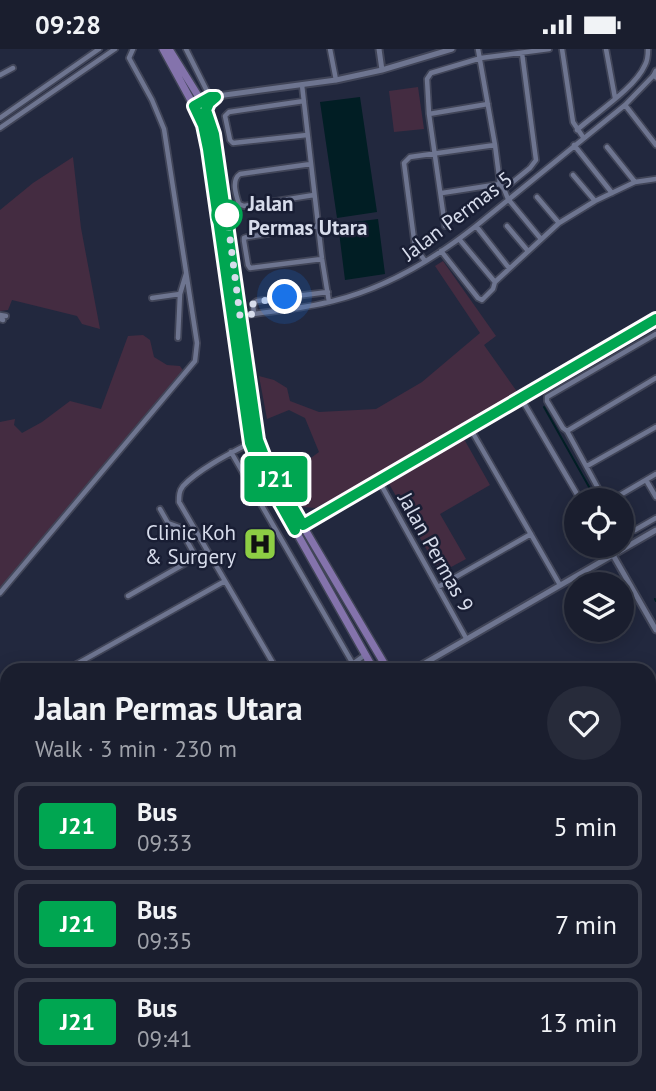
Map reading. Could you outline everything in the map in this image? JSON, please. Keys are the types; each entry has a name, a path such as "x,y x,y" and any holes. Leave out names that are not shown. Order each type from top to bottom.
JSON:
{"main road":[{"path":"163,49 201,106 250,443 259,466 370,663"},
{"path":"169,49 214,134 258,440 267,463 384,663"},
{"path":"332,593 333,588 340,587"}],"street":[{"path":"0,118 99,49"},
{"path":"0,128 114,49"},
{"path":"0,593 195,361 197,349 164,129 129,58 133,49"},
{"path":"186,49 213,97"},
{"path":"330,49 336,80"},
{"path":"379,49 382,70"},
{"path":"201,106 213,97 336,80 382,70 452,49"},
{"path":"478,49 502,186 508,199 541,239"},
{"path":"445,226 429,114 426,83 428,76 481,58 549,49"},
{"path":"562,49 573,123 583,137"},
{"path":"606,49 615,99"},
{"path":"577,130 632,83 645,65 648,49"},
{"path":"441,193 502,186 534,163 536,156 522,53"},
{"path":"89,56 94,63"},
{"path":"0,75 13,68"},
{"name":"Jalan Permas 5","path":"240,316 330,302 400,277 476,226 625,105 655,74"},
{"path":"302,85 322,259 330,302"},
{"path":"304,101 227,113 225,116 231,142 307,135"},
{"path":"429,114 488,104"},
{"path":"625,105 656,145"},
{"path":"425,261 415,247 404,163 410,157 495,145"},
{"path":"574,145 612,193"},
{"path":"607,147 635,182"},
{"path":"311,164 240,174 234,181 239,204 244,206 314,195"},
{"path":"573,175 596,201"},
{"path":"441,251 480,300 493,289 495,282 509,268 559,223 635,182 656,179"},
{"path":"537,197 559,223"},
{"path":"318,226 244,238 250,268 322,259"},
{"path":"476,226 509,268"},
{"path":"507,226 528,251"},
{"path":"459,239 495,282"},
{"path":"178,338 180,294 186,273"},
{"path":"254,314 253,304 259,301 328,292"},
{"path":"152,298 180,294"},
{"path":"295,530 653,321 656,333 547,397 563,428 601,488"},
{"path":"567,431 656,378"},
{"path":"521,398 573,488"},
{"path":"587,466 656,427"},
{"path":"470,428 560,585"},
{"path":"250,443 202,471 183,487 179,502 273,663"},
{"path":"231,452 353,663"},
{"path":"631,488 656,474"},
{"path":"646,480 656,498"},
{"name":"Jalan Permas 9","path":"379,481 466,638"},
{"path":"160,509 168,523 179,527 196,557"},
{"path":"634,530 656,518"},
{"path":"634,543 656,530"},
{"path":"438,587 531,534"},
{"path":"128,596 207,551"},
{"path":"425,663 608,558"},
{"path":"615,558 656,630"},
{"path":"79,663 225,581"},
{"path":"356,663 367,658"},
{"path":"361,663 367,658"}],"shaded area":[{"path":"418,87 424,129 394,132 389,91"},
{"path":"360,97 377,212 337,218 320,102"},
{"path":"73,157 81,228 100,329 82,324 77,316 12,300 8,310 0,311 0,210 33,183"},
{"path":"378,219 385,274 345,280 338,224"},
{"path":"443,261 496,336 484,345 518,393 316,508 302,507 285,477 319,452 305,418 289,410 267,419 259,376 274,380 287,388 290,401 319,412 376,409 422,382 480,333 435,266"},
{"path":"143,335 150,340 154,357 167,365 180,366 184,372 0,590 0,422 15,419 14,425 22,433 70,401 101,409 128,336"},
{"path":"464,439 490,485 440,514 466,559 440,573 388,482"}],"waterway":[{"path":"544,407 590,488"}],"bus line":[{"name":"J21","path":"295,530 259,466 250,443 208,149 203,125 194,106 210,97 216,97 206,110 213,126 258,440 267,463 303,525 656,319"}],"place":[{"name":"Jalan Permas Utara","path":"227,215"},
{"name":"Clinic Koh & Surgery","path":"260,544"}],"route":[{"path":"227,215 240,316 254,314 254,303 285,297"}]}
